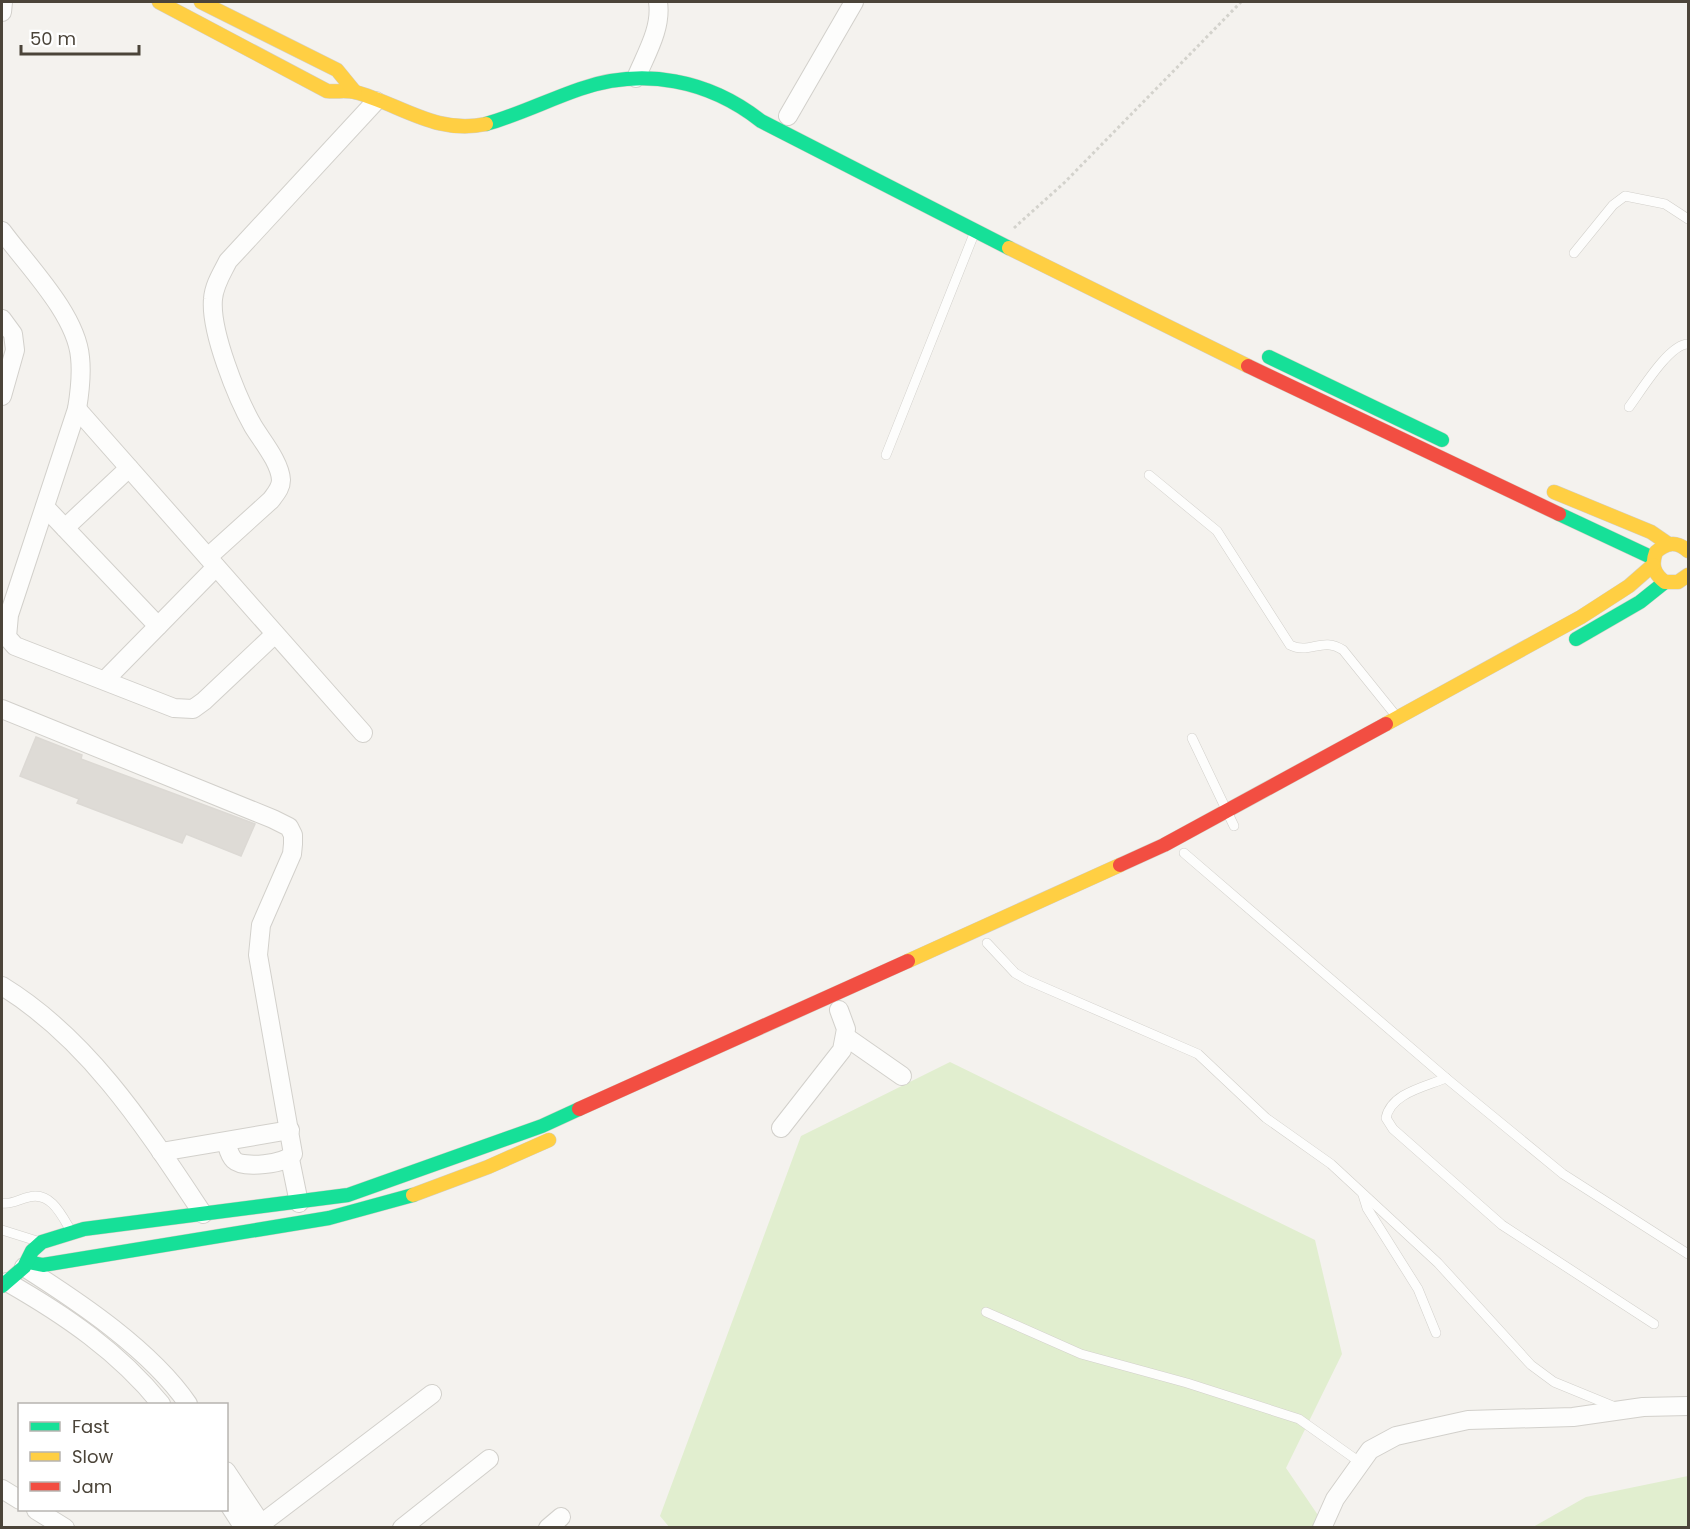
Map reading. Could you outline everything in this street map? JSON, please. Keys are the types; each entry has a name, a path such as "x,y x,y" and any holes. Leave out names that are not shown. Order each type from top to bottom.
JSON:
{"main road":[{"path":"159,2 327,92 355,92 426,122 457,127 473,126 543,106 589,86 649,76 683,81 746,107 761,121 896,188 975,231 1353,418 1653,562"},
{"path":"205,2 337,70 355,92"},
{"path":"746,107 767,107 794,119"},
{"path":"914,183 1008,233 1093,274"},
{"path":"1253,349 1456,447"},
{"path":"1541,486 1645,530 1667,543 1681,544 1689,551"},
{"path":"1667,543 1656,552 1653,562 1655,572 1665,582 1671,583 1687,579"},
{"path":"4,1284 26,1265 32,1251 42,1242 72,1233 348,1195 542,1126 1164,845 1581,617 1629,586 1653,562"},
{"path":"1560,648 1627,611 1665,582"},
{"path":"1171,860 1189,850"},
{"path":"26,1265 43,1265 329,1218 417,1194 488,1167 562,1134"},
{"path":"178,1217 183,1242"}],"street":[{"path":"2,12 3,2"},
{"path":"636,78 656,31 660,13 658,2"},
{"path":"794,119 854,2"},
{"path":"105,680 158,626 212,562 279,489 281,479 277,467 249,420 232,380 214,320 213,299 217,280 228,261 376,101"},
{"path":"2,231 73,329 80,356 81,384 76,409 9,615 7,637 15,646 174,708 193,709 275,634"},
{"path":"2,319 13,334 15,350 2,396"},
{"path":"76,409 363,734"},
{"path":"65,528 129,468"},
{"path":"45,507 158,626"},
{"path":"2,709 289,827 293,835 292,854 261,925 258,955 294,1148 290,1159 299,1203"},
{"path":"2,986 63,1033 117,1090 203,1214"},
{"path":"838,1010 846,1037 902,1076"},
{"path":"781,1128 836,1060 846,1037"},
{"path":"161,1152 290,1130"},
{"path":"226,1142 233,1159 240,1164 290,1159"},
{"path":"26,1265 86,1309 156,1367 187,1403"},
{"path":"4,1284 48,1305 97,1340 148,1388 160,1403"},
{"path":"256,1526 432,1394"},
{"path":"1322,1527 1335,1499 1370,1450 1383,1441 1468,1420 1573,1417 1623,1410 1689,1406"},
{"path":"402,1527 489,1459"},
{"path":"228,1475 256,1526"},
{"path":"2,1489 18,1499"},
{"path":"228,1502 256,1526"},
{"path":"39,1511 65,1527"}],"lane":[{"path":"1574,253 1612,205 1625,196 1665,204 1689,219"},
{"path":"886,455 975,231"},
{"path":"1629,407 1670,353 1678,346 1689,344"},
{"path":"1149,475 1217,531 1290,645 1297,649 1324,643 1334,644 1343,650 1399,718"},
{"path":"1192,738 1234,826"},
{"path":"1189,850 1446,1078 1563,1174 1689,1254"},
{"path":"987,943 1015,973 1027,980 1198,1054 1266,1119 1320,1155 1438,1263 1531,1365 1554,1382 1623,1410"},
{"path":"1446,1078 1395,1100 1388,1109 1386,1119 1393,1129 1502,1225 1654,1324"},
{"path":"1363,1194 1367,1208 1418,1290 1437,1333"},
{"path":"2,1203 19,1202 31,1196 42,1197 57,1207 72,1233"},
{"path":"2,1230 42,1242"},
{"path":"986,1312 1081,1354 1187,1383 1299,1419 1361,1463"}],"path":[{"path":"1008,233 1065,182 1241,2"}],"green space":[{"path":"950,1062 1315,1240 1342,1354 1286,1468 1326,1527 670,1528 660,1516 801,1136"},
{"path":"1688,1476 1688,1527 1533,1527 1586,1497"}],"building":[{"path":"36,737 82,755 81,759 255,824 241,856 186,834 182,843 77,803 79,799 20,776"}],"traffic: fast":[{"path":"486,124 604,82 628,79 675,81 720,96 761,121 1009,248"},
{"path":"1269,357 1442,440"},
{"path":"1559,514 1653,558"},
{"path":"1576,639 1640,602 1665,582"},
{"path":"2,1286 24,1267 32,1251 42,1242 84,1229 348,1195 542,1126 579,1109"},
{"path":"28,1262 43,1265 329,1218 413,1195"}],"traffic: slow":[{"path":"159,2 327,91 355,92 434,122 468,126 486,124"},
{"path":"201,2 337,70 355,92"},
{"path":"1009,248 1248,366"},
{"path":"1554,492 1651,532 1667,543"},
{"path":"1688,551 1676,544 1664,546 1656,552 1654,561 1658,576 1665,582 1678,582 1688,575"},
{"path":"1386,724 1581,617 1629,586 1653,565"},
{"path":"908,961 1120,865"},
{"path":"413,1195 488,1167 549,1140"}],"traffic: jam":[{"path":"1248,366 1559,514"},
{"path":"1120,865 1164,845 1386,724"},
{"path":"579,1109 908,961"}]}
